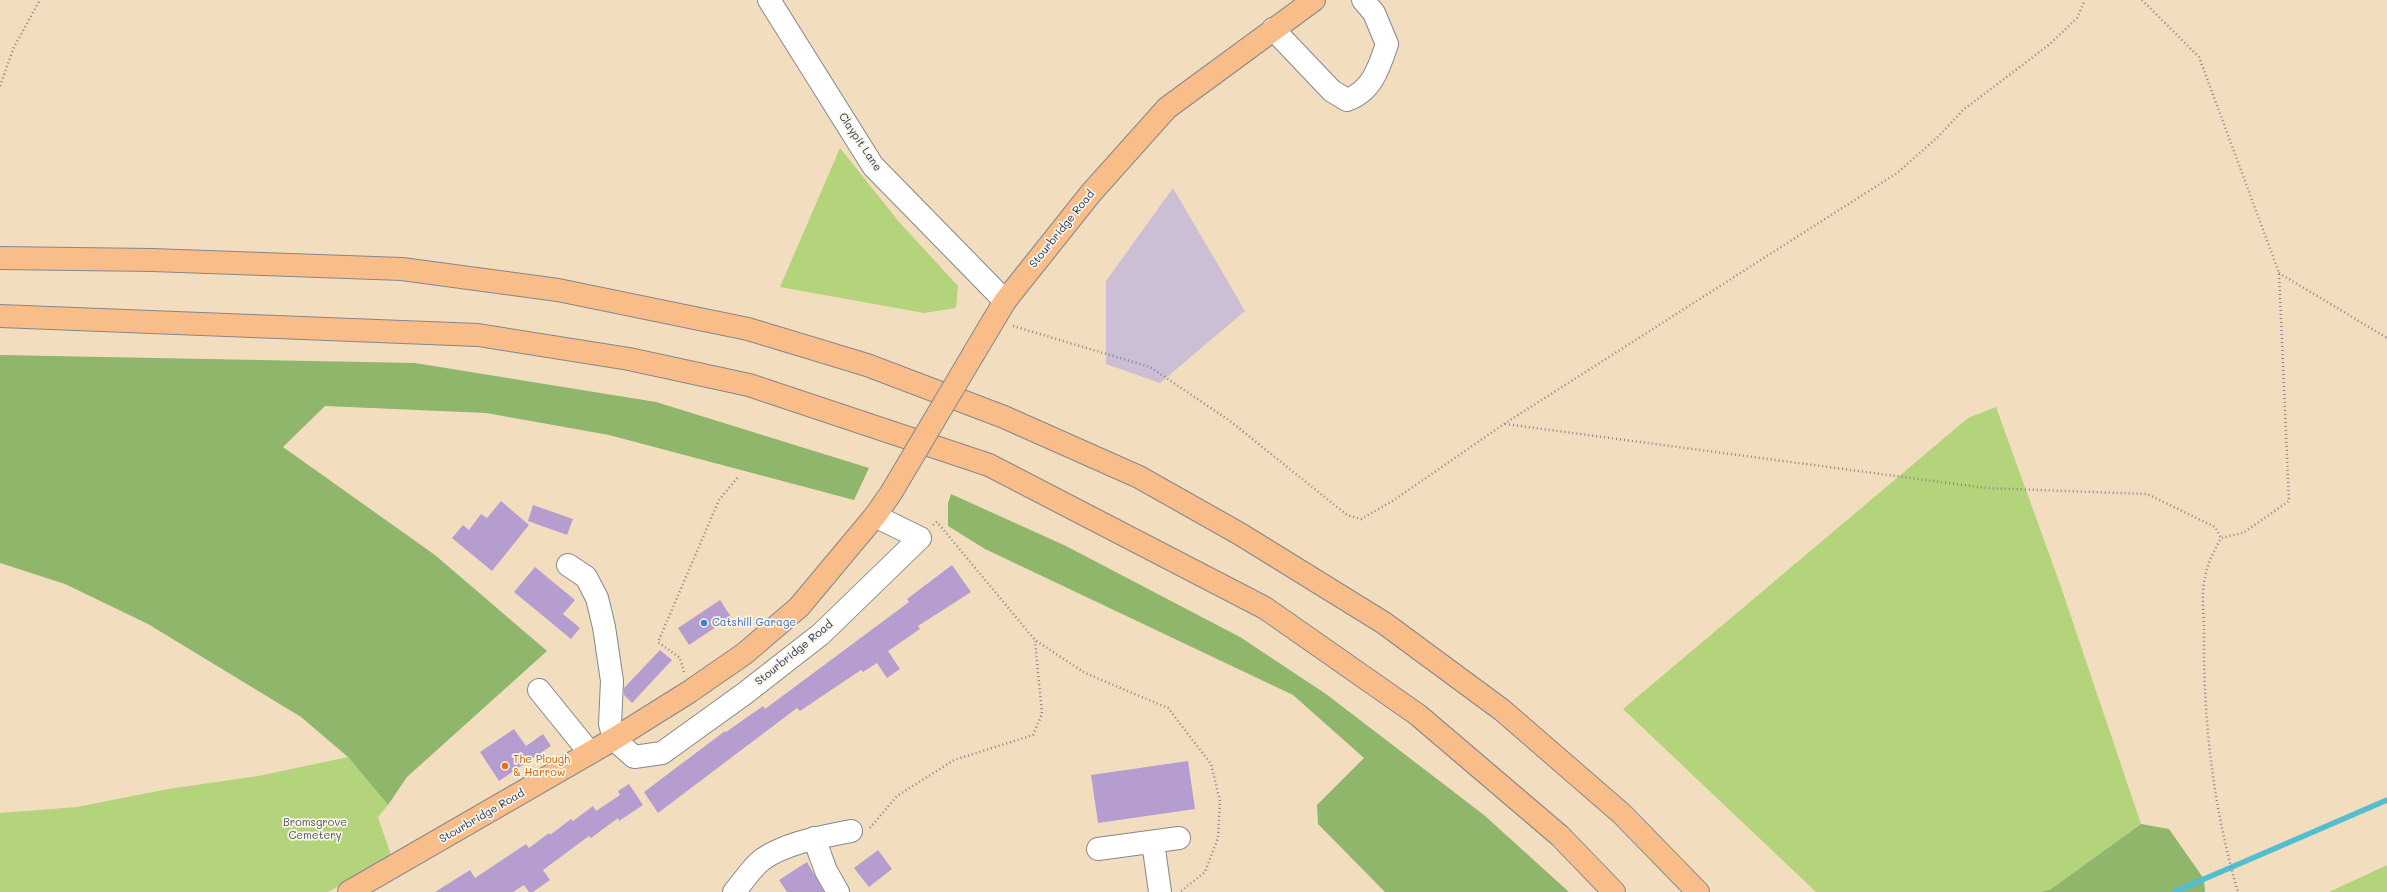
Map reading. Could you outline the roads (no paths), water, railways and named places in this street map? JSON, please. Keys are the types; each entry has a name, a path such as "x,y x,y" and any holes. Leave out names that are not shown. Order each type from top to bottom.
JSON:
{"main road":[{"name":"Stourbridge Road","path":"350,892 614,739 689,692 744,654 799,607 875,516 891,493 1005,301 1091,192 1167,108 1314,0"},
{"path":"0,258 160,260 402,269 558,290 748,329 867,365 1004,417 1139,477 1240,534 1384,623 1502,710 1622,814 1698,892"},
{"path":"0,316 478,335 629,359 749,385 982,463 1265,608 1418,715 1560,836 1614,892"}],"street":[{"name":"Claypit Lane","path":"768,0 873,166 1005,301"},
{"path":"1273,29 1332,91 1347,100 1358,96 1369,87 1386,44 1374,13 1363,0"},
{"name":"Stourbridge Road","path":"614,739 634,757 662,753 744,694 821,634 920,538 875,516"},
{"path":"568,565 586,577 597,598 612,681 610,724 614,739"},
{"path":"539,690 590,753"},
{"path":"734,892 761,860 781,849 814,838 852,831"},
{"path":"814,838 826,871 838,892"},
{"path":"1098,849 1154,850 1179,838"},
{"path":"1154,850 1160,892"}],"waterway":[{"path":"2174,892 2387,800"}],"place":[{"name":"Catshill Garage","path":"704,623"},
{"name":"The Plough & Harrow","path":"505,766"}],"park label":[{"name":"Bromsgrove Cemetery","path":"315,829"}]}
